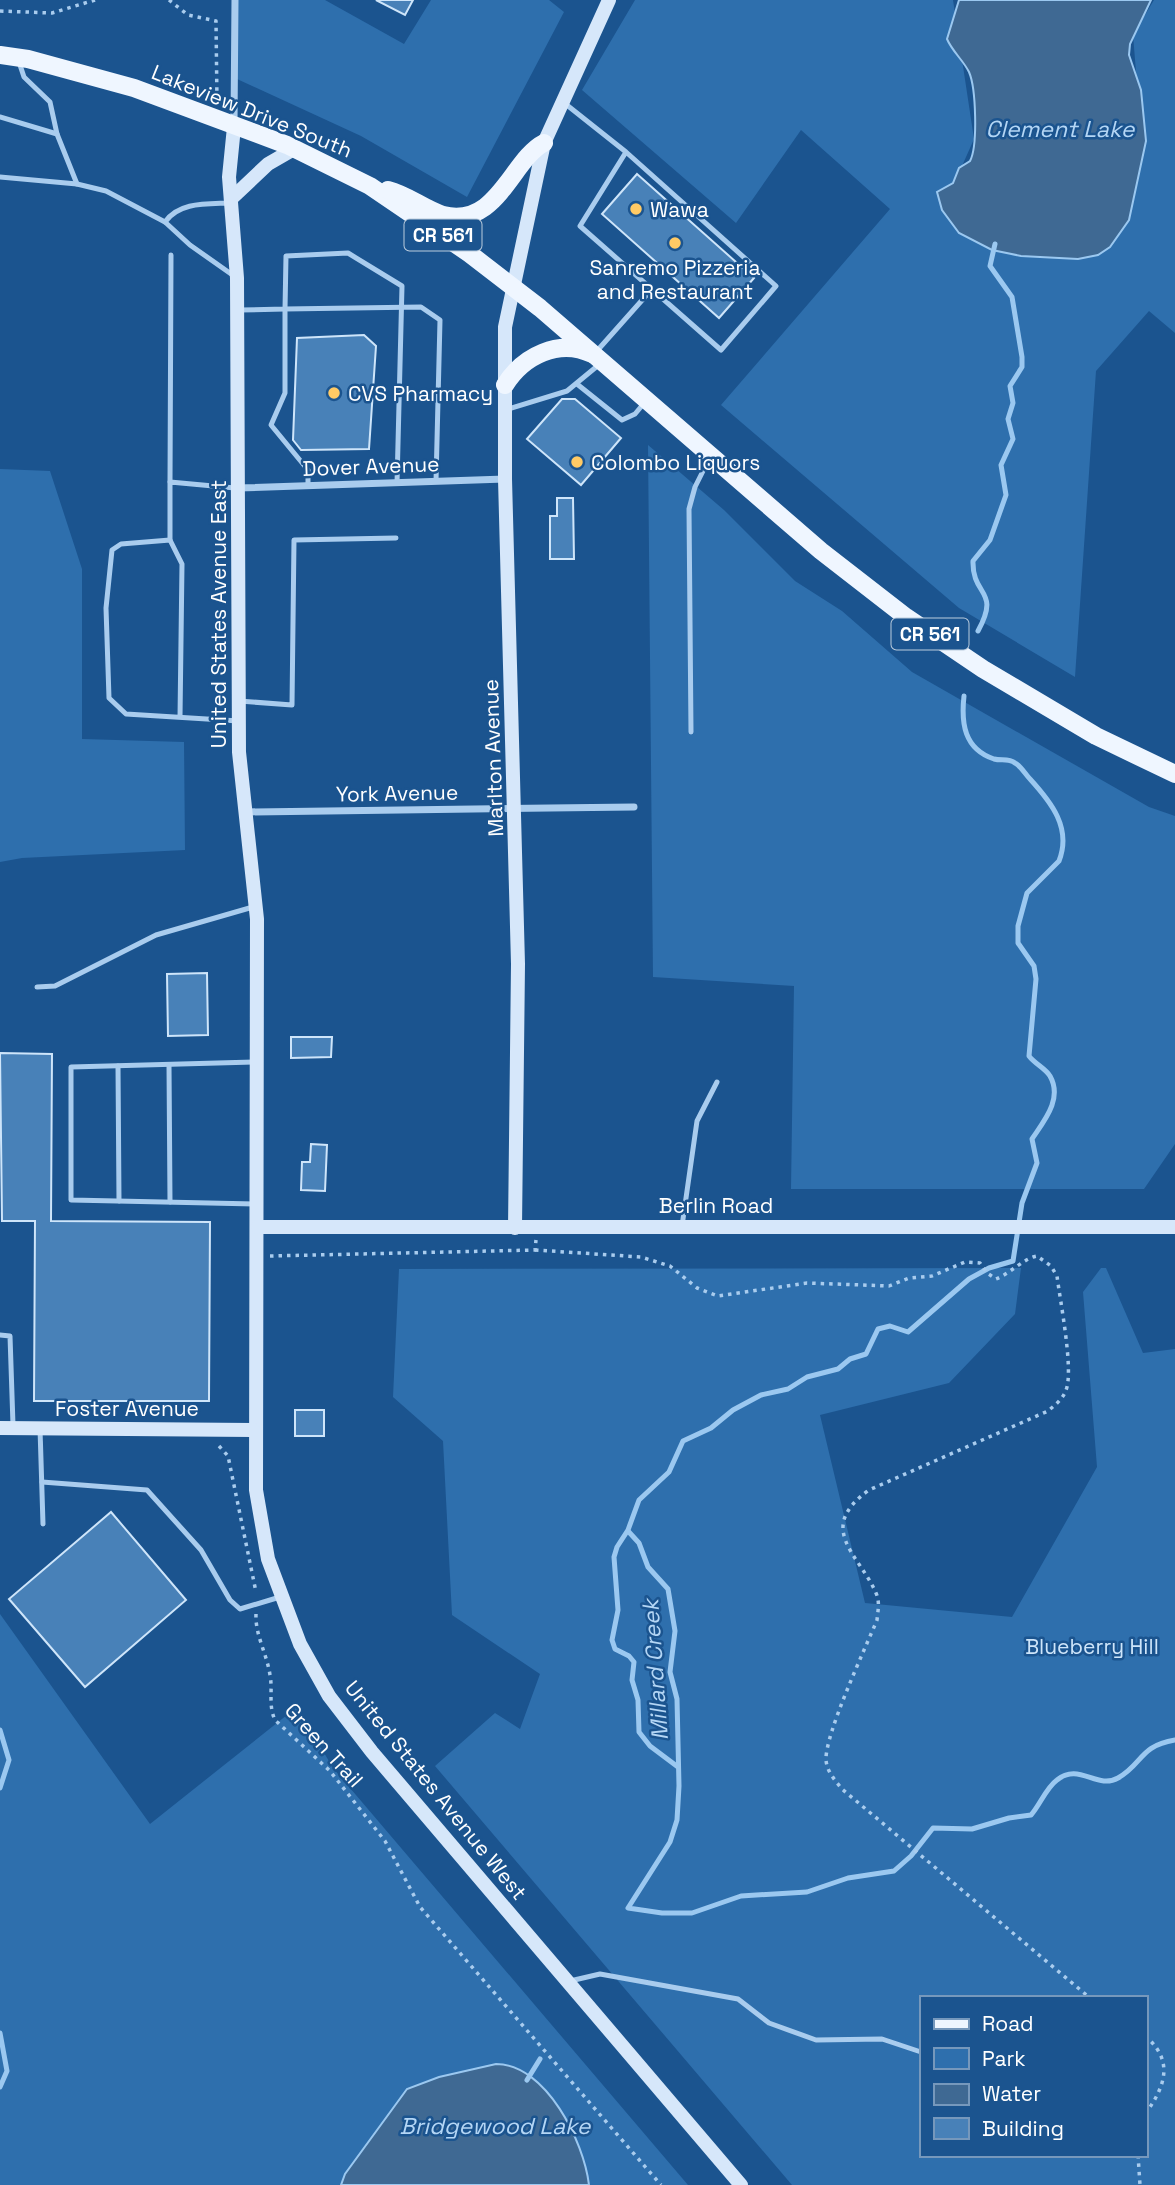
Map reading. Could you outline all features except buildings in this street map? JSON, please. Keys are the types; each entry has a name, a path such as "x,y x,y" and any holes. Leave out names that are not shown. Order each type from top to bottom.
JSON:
{"main road":[{"name":"Lakeview Drive South","path":"9,56 115,82 295,149 370,186 470,254 513,288 821,551 906,617 983,669 1096,736 1175,774"},
{"path":"370,186 397,192 441,214 461,216 484,207 505,191 536,147 544,143"},
{"path":"505,384 515,369 532,356 561,349 583,350 598,358"}],"street":[{"name":"United States Avenue East","path":"235,0 234,127 229,177 237,278 239,721 245,812 256,906 258,1227"},
{"name":"Marlton Avenue","path":"515,1227 518,964 516,809 505,479 505,327 544,143 609,0"},
{"path":"232,201 268,164 295,149"},
{"name":"Dover Avenue","path":"238,488 505,479"},
{"name":"York Avenue","path":"245,812 634,807"},
{"name":"Berlin Road","path":"258,1227 1175,1227"},
{"name":"United States Avenue West","path":"258,1227 253,1430 256,1490 268,1559 280,1597 300,1644 329,1696 372,1752 741,2185"},
{"name":"Foster Avenue","path":"7,1428 253,1430"}],"lane":[{"path":"9,56 24,77 50,102 57,134 77,184"},
{"path":"562,102 626,152 776,286 721,349 580,226 626,152"},
{"path":"0,117 57,134"},
{"path":"0,177 77,184 106,191 165,222 190,245 237,278"},
{"path":"165,222 172,212 197,205 232,201"},
{"path":"308,486 308,470 271,425 285,393 286,256 348,253 402,286 397,483"},
{"path":"171,254 170,540 182,564 180,717"},
{"path":"505,409 558,395 577,384 652,289"},
{"path":"237,310 421,307 440,320 436,481"},
{"path":"577,384 622,420 635,414 646,400"},
{"path":"691,732 689,509 695,487 710,456"},
{"path":"170,482 238,488"},
{"path":"239,701 292,705 294,540 396,538"},
{"path":"170,540 121,544 112,550 106,608 109,698 126,713 239,721"},
{"path":"37,987 54,986 156,935 256,906"},
{"path":"258,1062 71,1067 71,1200 258,1204"},
{"path":"169,1065 170,1202"},
{"path":"118,1066 119,1201"},
{"path":"682,1226 697,1121 718,1082"},
{"path":"0,1335 10,1336 7,1428"},
{"path":"40,1429 43,1524"},
{"path":"42,1482 147,1490 201,1550 230,1600 240,1609 280,1597"},
{"path":"567,1981 600,1974 738,1999 769,2023 816,2040 882,2039 920,2052"}],"path":[{"path":"0,11 52,13 95,0"},
{"path":"169,0 188,15 216,21 217,119"},
{"path":"535,1250 536,1227"},
{"path":"257,1256 535,1250 641,1257 670,1266 697,1288 718,1296 807,1283 889,1286 909,1278 932,1276 965,1262 980,1263 986,1273 996,1279 1015,1271 1028,1258 1037,1256 1051,1266 1058,1276 1068,1370 1067,1389 1048,1411 869,1490 850,1507 843,1532 846,1549 868,1579 879,1602 877,1620 836,1722 826,1760 830,1774 842,1789 1088,1996"},
{"name":"Green Trail","path":"210,1445 218,1445 228,1457 255,1587 256,1625 271,1677 271,1710 275,1720 330,1771 384,1841 420,1907 660,2185"},
{"path":"1147,2038 1159,2049 1166,2073 1157,2098 1147,2111"},
{"path":"1138,2157 1140,2185"}],"green space":[{"path":"237,0 325,0 404,44 431,0 549,0 564,12 467,197 361,136 237,79"},
{"path":"635,0 953,0 974,139 942,211 1143,157 1133,35 1154,0 1175,0 1175,333 1149,311 1096,371 1075,677 959,608 721,405 890,209 801,130 736,223 582,90"},
{"path":"648,445 724,510 795,581 842,611 912,672 1149,807 1175,816 1175,1144 1144,1189 791,1189 794,986 653,977"},
{"path":"0,469 50,471 82,569 82,739 184,742 185,850 22,858 0,862"},
{"name":"Blueberry Hill","path":"1021,1268 1015,1314 949,1383 820,1415 865,1603 1012,1617 1097,1467 1083,1292 1101,1268 1106,1268 1143,1353 1175,1349 1175,2185 792,2185 435,1766 495,1713 520,1729 540,1674 452,1615 443,1441 393,1397 399,1269"},
{"path":"0,1614 150,1824 297,1707 333,1768 688,2185 0,2185"}],"water":[{"name":"Clement Lake","path":"959,0 1151,0 1130,44 1129,55 1141,90 1146,141 1129,220 1110,247 1098,255 1078,259 1021,256 992,250 959,233 942,210 937,192 953,183 959,168 970,161 974,143 975,117 969,72 947,39"},
{"name":"Bridgewood Lake","path":"496,2064 514,2067 531,2077 546,2091 571,2128 586,2167 589,2185 341,2185 345,2174 407,2089 439,2077"}],"waterway":[{"name":"Millard Creek","path":"978,631 987,607 974,573 973,561 990,540 1006,495 1001,465 1013,439 1008,419 1013,403 1010,386 1022,367 1012,297 990,266 995,244"},
{"name":"Millard Creek","path":"678,1767 650,1746 639,1732 638,1700 632,1680 634,1662 629,1656 615,1649 612,1640 618,1610 614,1557 639,1500 669,1472 683,1441 711,1428 733,1410 761,1395 788,1389 807,1377 838,1369 850,1359 866,1354 878,1329 890,1326 908,1332 969,1279 989,1268 1013,1261 1022,1203 1037,1163 1032,1139 1050,1109 1054,1093 1050,1076 1029,1056 1036,979 1034,966 1018,943 1018,926 1027,893 1059,861 1063,838 1052,806 1019,766 984,755 971,742 964,725 964,696"},
{"path":"628,1531 639,1543 648,1567 668,1589 675,1631 670,1672 677,1699 679,1786 677,1820 670,1842 628,1908 662,1913 692,1913 741,1896 807,1892 848,1878 894,1871 911,1856 933,1828 972,1829 1009,1818 1031,1815 1050,1787 1065,1775 1110,1781 1126,1773 1154,1746 1175,1740"},
{"path":"0,1730 9,1760 0,1788"},
{"path":"0,2033 7,2071 0,2087"},
{"name":"Millard Creek","path":"527,2080 540,2059"}],"place":[{"name":"Wawa","path":"636,209"},
{"name":"Sanremo Pizzeria and Restaurant","path":"675,243"},
{"name":"CVS Pharmacy","path":"334,393"},
{"name":"Colombo Liquors","path":"577,462"}]}
